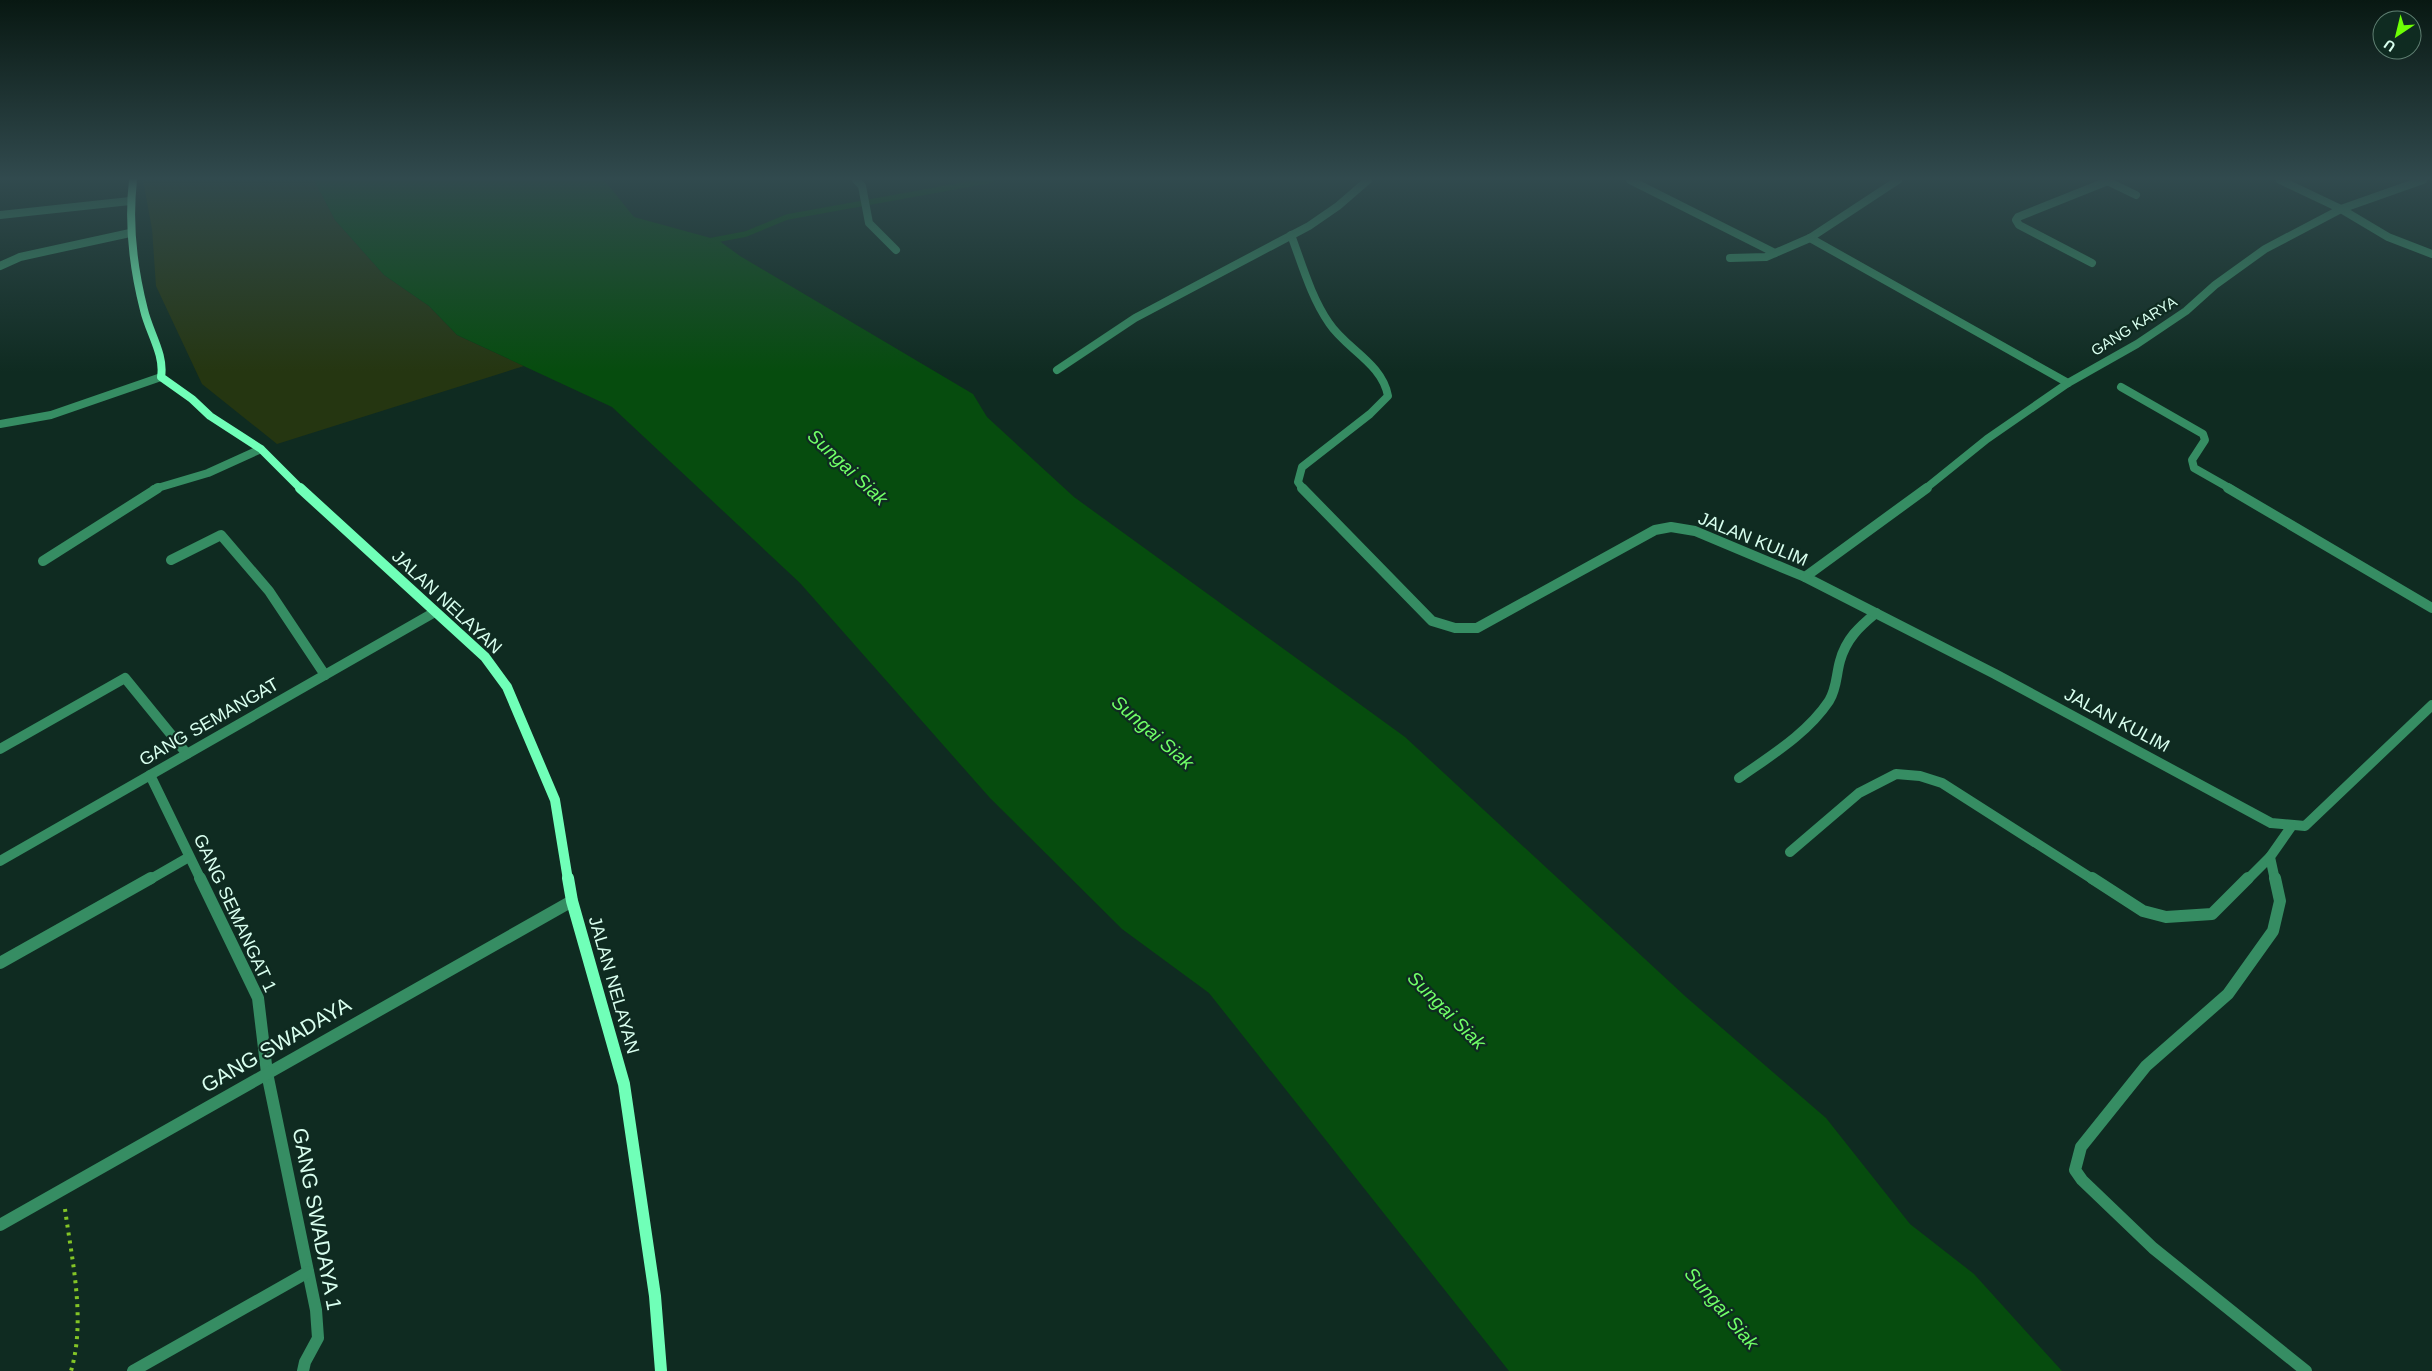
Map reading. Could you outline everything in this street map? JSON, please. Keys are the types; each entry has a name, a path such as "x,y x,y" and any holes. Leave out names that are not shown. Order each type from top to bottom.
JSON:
{"main road":[{"path":"132,244 148,327 164,366 161,377"},
{"name":"JALAN NELAYAN","path":"161,377 210,416 261,449 320,509 485,657 507,687 555,800 572,900 624,1084 655,1296 661,1371"}],"street":[{"path":"0,266 20,257 80,244"},
{"path":"890,244 896,250"},
{"path":"1057,370 1135,318 1274,244"},
{"name":"JALAN KULIM","path":"1294,244 1312,290 1334,331 1382,378 1388,388 1388,396 1370,414 1302,467 1298,482 1308,496 1432,621 1455,628 1477,628 1655,530 1671,527 1694,532 1805,577 2092,724 2271,823 2291,826"},
{"path":"1757,244 1775,253"},
{"path":"1730,258 1759,259 1796,244"},
{"path":"1821,244 2068,383"},
{"path":"2055,244 2092,263"},
{"name":"GANG KARYA","path":"1805,577 1915,498 1987,439 2068,383 2137,344 2178,317 2214,286 2275,244"},
{"path":"2406,244 2432,254"},
{"path":"0,424 51,415 161,377"},
{"path":"2121,387 2203,434 2205,440 2192,460 2194,468 2432,608"},
{"path":"43,562 155,489 208,473 261,449"},
{"path":"172,560 221,535 269,591 325,675"},
{"name":"GANG SEMANGAT","path":"0,862 435,612"},
{"path":"1739,778 1771,755 1819,714 1836,687 1841,660 1851,633 1876,613"},
{"path":"0,749 125,678 187,754"},
{"path":"1790,852 1859,793 1896,774 1920,776 1942,783 2143,911 2166,917 2212,914 2270,857 2291,826 2305,826 2432,705"},
{"name":"GANG SEMANGAT 1","path":"150,775 258,998 267,1073"},
{"path":"0,963 189,857"},
{"path":"2270,857 2280,901 2273,931 2228,994 2146,1066 2081,1147 2075,1170 2082,1180 2153,1248 2306,1371"},
{"name":"GANG SWADAYA","path":"0,1225 572,900"},
{"name":"GANG SWADAYA 1","path":"267,1073 316,1310 318,1338 305,1362 303,1371"},
{"path":"133,1371 308,1272"}],"path":[{"path":"62,1190 73,1274 77,1337 76,1360 71,1371"}],"shaded area":[{"path":"153,244 356,244 384,275 429,306 457,335 524,366 277,444 202,384 156,286"}],"water":[{"name":"Sungai Siak","path":"356,244 723,244 740,256 973,394 987,417 1074,497 1405,737 1686,997 1826,1118 1910,1224 1974,1274 2062,1371 1509,1371 1209,993 1122,929 990,798 800,583 612,407 457,335 429,306 384,275"}]}
